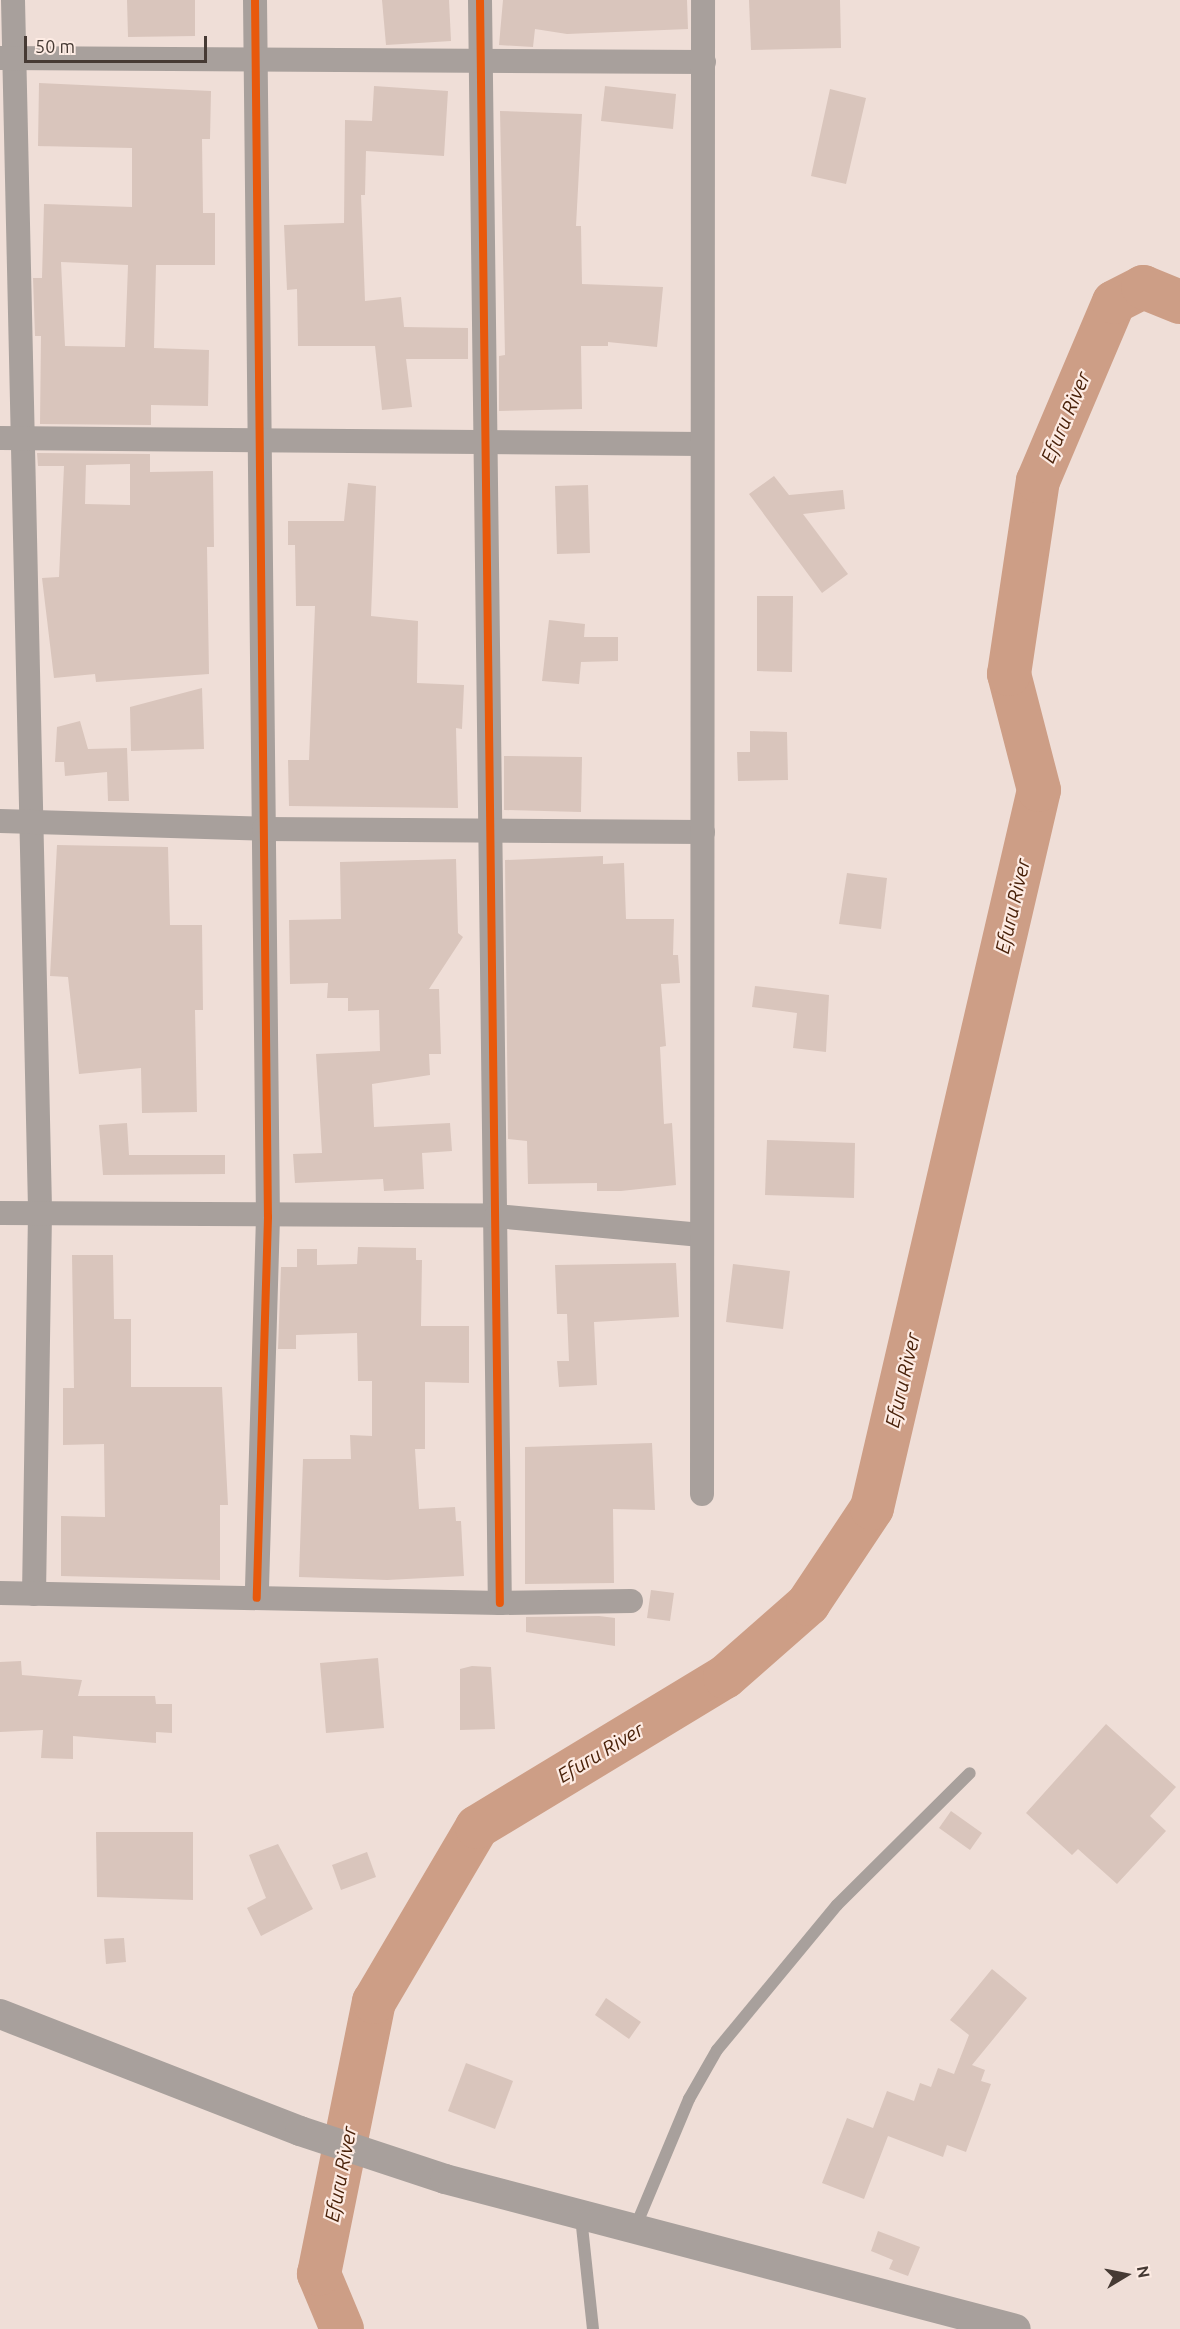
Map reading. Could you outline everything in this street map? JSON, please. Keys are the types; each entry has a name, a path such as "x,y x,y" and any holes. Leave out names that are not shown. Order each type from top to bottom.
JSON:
{"street":[{"path":"13,0 6,58 11,438 33,820 40,1213 34,1594"},
{"path":"255,0 268,1217 257,1598"},
{"path":"480,0 500,1603"},
{"path":"702,1494 703,832 700,444 703,0"},
{"path":"6,58 704,62"},
{"path":"11,438 486,444 700,444"},
{"path":"0,821 33,820 264,829 490,828 703,832"},
{"path":"0,1213 268,1217 496,1216 701,1235"},
{"path":"0,1593 500,1603 631,1601"},
{"path":"0,2014 300,2131 445,2179 1016,2329"}],"lane":[{"path":"635,2228 689,2099 717,2050 837,1905 970,1773"},
{"path":"580,2214 592,2329"}],"building":[{"path":"127,0 195,0 195,36 128,37"},
{"path":"382,0 449,0 451,41 386,45"},
{"path":"503,0 687,0 688,29 567,34 535,29 533,47 499,45"},
{"path":"749,0 840,0 841,48 751,50"},
{"path":"39,83 211,91 210,139 202,139 203,213 215,213 215,265 156,265 154,348 209,350 208,406 151,405 151,425 40,424 41,336 35,336 33,278 42,278 44,204 132,207 132,148 38,146","holes":["61,262 128,265 125,347 65,346"]},
{"path":"374,86 448,91 444,156 366,151 365,195 361,195 365,301 401,297 404,327 468,328 468,359 406,359 412,407 382,410 375,346 298,346 297,289 287,290 284,225 344,223 345,120 372,121"},
{"path":"605,86 676,94 673,129 601,121"},
{"path":"830,89 866,98 846,184 811,176"},
{"path":"500,111 582,114 576,226 581,226 582,284 663,287 657,347 608,342 608,346 581,346 582,409 499,411 499,356 505,355"},
{"path":"37,453 150,454 150,472 213,471 214,547 207,547 209,674 96,682 95,674 54,678 42,578 59,577 64,466 38,466","holes":["130,464 130,505 85,504 86,465"]},
{"path":"774,476 789,495 843,490 845,509 803,514 848,574 822,593 749,494"},
{"path":"348,483 376,486 371,616 418,621 417,683 464,685 462,729 456,728 458,808 289,806 288,760 309,760 315,606 296,606 295,545 288,545 288,521 344,521"},
{"path":"588,485 590,553 557,554 555,486"},
{"path":"757,596 793,596 792,672 757,671"},
{"path":"549,620 585,624 584,637 618,637 618,661 581,662 579,684 542,681"},
{"path":"202,688 204,749 131,751 130,707"},
{"path":"80,721 88,749 127,748 129,801 108,801 107,772 65,776 64,762 55,762 57,727"},
{"path":"750,731 787,732 788,780 738,781 737,752 750,752"},
{"path":"504,756 582,757 581,812 504,810"},
{"path":"57,845 168,847 170,925 202,925 203,1010 195,1010 197,1112 142,1113 141,1068 79,1074 68,977 50,976"},
{"path":"603,856 603,864 624,863 626,919 674,919 673,955 678,955 680,983 661,984 666,1046 660,1047 664,1124 672,1123 676,1185 621,1191 597,1191 597,1183 528,1184 527,1141 508,1139 505,860"},
{"path":"456,859 458,933 463,937 429,989 439,989 441,1054 429,1054 430,1075 372,1084 374,1127 450,1123 452,1151 422,1153 424,1189 384,1191 383,1179 295,1183 293,1154 322,1153 316,1054 380,1051 379,1010 348,1011 348,998 327,998 328,983 290,984 289,920 341,919 340,862"},
{"path":"847,873 887,878 881,929 839,924"},
{"path":"755,986 829,995 826,1052 793,1048 797,1013 752,1007"},
{"path":"127,1123 129,1155 225,1155 225,1174 103,1175 99,1125"},
{"path":"767,1140 855,1143 854,1198 765,1195"},
{"path":"358,1247 416,1248 416,1260 422,1260 421,1326 469,1326 469,1383 425,1382 425,1449 415,1449 419,1509 455,1507 456,1521 461,1521 464,1576 387,1580 299,1577 303,1459 351,1459 350,1435 372,1436 372,1381 358,1381 357,1333 296,1335 296,1349 278,1349 281,1267 297,1267 297,1249 317,1249 317,1265 357,1264"},
{"path":"72,1255 113,1255 114,1319 131,1319 131,1387 222,1387 228,1505 220,1505 220,1580 61,1576 61,1516 105,1517 104,1444 63,1445 63,1388 74,1388"},
{"path":"676,1263 679,1317 594,1322 597,1385 559,1387 557,1361 569,1361 567,1314 557,1314 555,1265"},
{"path":"733,1264 790,1271 783,1329 726,1322"},
{"path":"652,1443 655,1510 613,1509 614,1583 525,1584 525,1447"},
{"path":"651,1590 674,1593 670,1621 647,1618"},
{"path":"599,1616 615,1618 615,1646 526,1632 526,1617"},
{"path":"378,1658 384,1728 326,1733 320,1663"},
{"path":"21,1661 22,1675 82,1680 78,1696 155,1696 156,1704 172,1704 172,1733 156,1732 156,1743 73,1736 73,1759 41,1758 43,1730 0,1732 0,1662"},
{"path":"472,1666 491,1667 495,1729 460,1730 460,1669"},
{"path":"1106,1724 1176,1787 1150,1816 1166,1831 1117,1884 1078,1849 1072,1855 1026,1813"},
{"path":"951,1811 982,1833 970,1850 939,1828"},
{"path":"96,1832 193,1832 193,1900 97,1897"},
{"path":"278,1844 313,1909 261,1936 247,1908 266,1898 249,1855"},
{"path":"367,1852 376,1877 341,1890 332,1865"},
{"path":"124,1938 126,1962 106,1964 104,1939"},
{"path":"992,1969 1027,1998 972,2065 985,2070 981,2081 991,2084 966,2152 947,2145 943,2157 888,2136 864,2199 822,2183 847,2118 873,2128 887,2091 914,2101 920,2083 931,2087 938,2068 954,2074 969,2035 950,2020"},
{"path":"606,1998 641,2022 629,2039 595,2015"},
{"path":"466,2063 513,2081 495,2129 448,2111"},
{"path":"878,2231 920,2247 908,2276 889,2269 893,2260 871,2251"}],"waterway":[{"name":"Efuru River","path":"342,2329 319,2274 374,2002 477,1827 725,1677 808,1604 872,1508 1039,790 1009,674 1038,481 1114,302 1143,287 1180,302"}],"cycle path":[{"path":"255,0 268,1217 257,1598"},
{"path":"480,0 500,1603"}]}
